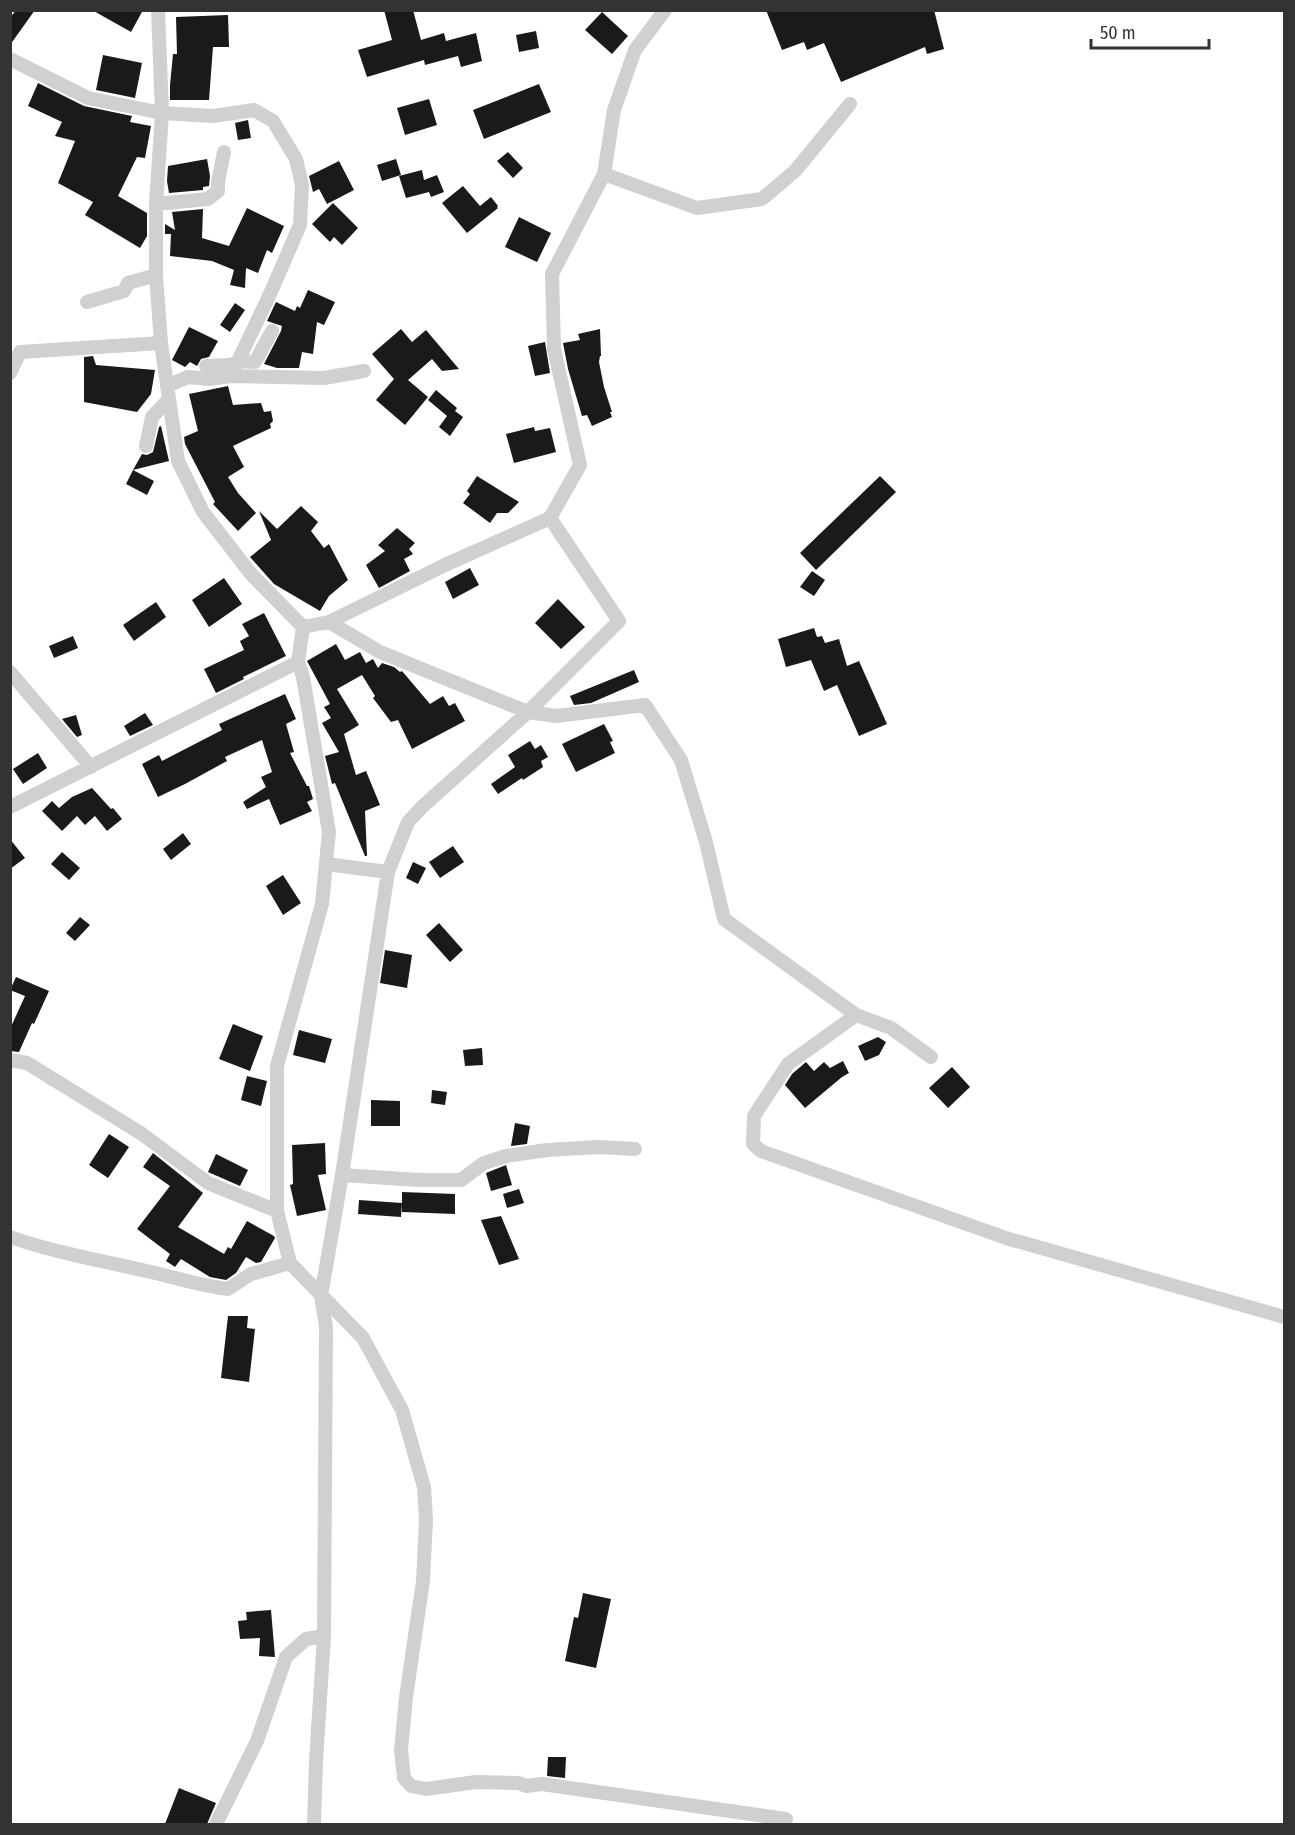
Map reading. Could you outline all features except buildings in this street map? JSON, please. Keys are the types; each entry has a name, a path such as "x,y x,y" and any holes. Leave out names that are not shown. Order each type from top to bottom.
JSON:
{"street":[{"path":"158,10 162,114 156,204 156,275 161,343 178,461 203,512 251,574 303,627"},
{"path":"303,627 329,622 445,565 550,518 580,465 554,349 552,274 604,174 614,110 635,50 665,10"},
{"path":"10,59 88,98 162,114 213,116 254,110 273,121 296,159 302,185 300,225 231,376"},
{"path":"604,174 697,208 762,199 795,171 850,104"},
{"path":"156,204 208,199 218,190 224,152"},
{"path":"87,302 124,291 128,283 156,275"},
{"path":"206,366 255,362 272,331"},
{"path":"10,373 20,352 161,343"},
{"path":"146,446 152,417 168,392 188,377 209,379 231,376 324,378 364,371"},
{"path":"314,1824 324,1636 326,1327 321,1296 342,1175 388,872 408,822 528,712 619,621 550,518"},
{"path":"329,622 380,652 528,712 556,716 645,705 681,760 706,842 724,919 856,1015 891,1028 931,1057"},
{"path":"303,627 298,662 303,678 329,832 322,904 277,1066 277,1211 290,1263 363,1338 402,1410 424,1488 426,1520 423,1581 406,1697 401,1750 404,1778 411,1785 426,1789 476,1782 518,1783 527,1786 542,1784 786,1819"},
{"path":"10,807 298,662"},
{"path":"10,672 91,767"},
{"path":"326,864 388,872"},
{"path":"856,1015 788,1064 754,1116 753,1144 761,1151 1006,1238 1284,1317"},
{"path":"10,1060 27,1063 133,1128 208,1183 277,1211"},
{"path":"342,1175 461,1180 484,1163 506,1156 558,1149 599,1147 635,1149"},
{"path":"10,1237 41,1248 228,1290 251,1274 290,1263"},
{"path":"216,1824 257,1741 286,1657 306,1639 324,1636"}]}
